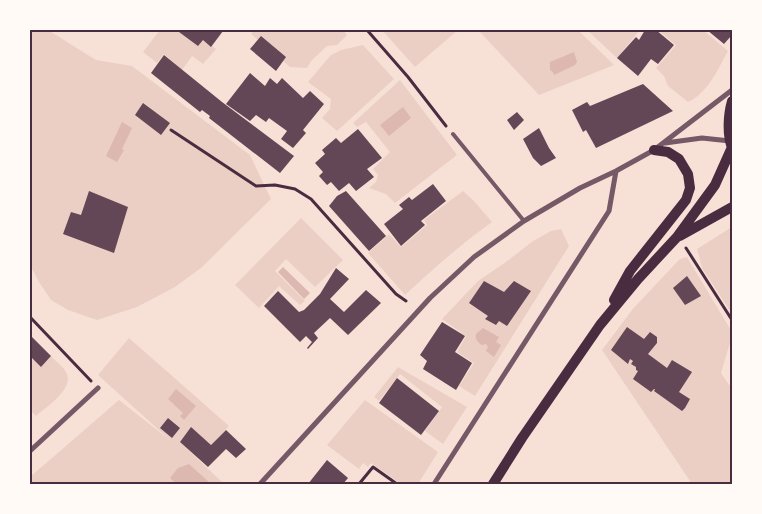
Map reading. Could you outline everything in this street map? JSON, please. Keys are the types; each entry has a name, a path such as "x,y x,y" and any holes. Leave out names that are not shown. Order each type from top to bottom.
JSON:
{"main road":[{"path":"493,484 522,438 600,325 673,241 715,185 731,145 729,124 732,101"},
{"path":"600,325 630,271 686,200 690,188 688,174 679,159 668,152 654,150"},
{"path":"673,241 732,207"}],"street":[{"path":"260,484 430,298 474,257 524,221 580,188 654,150 732,90"},
{"path":"664,143 702,138 731,145"},
{"path":"434,484 609,211 616,171"},
{"path":"30,451 98,388"}],"lane":[{"path":"452,134 524,221"}],"path":[{"path":"367,30 408,77 452,134"},
{"path":"171,130 256,186 275,185 295,190 311,199 396,294 406,301"},
{"path":"673,241 685,246 732,320"},
{"path":"30,317 98,388"},
{"path":"359,484 373,466 397,484"}],"shaded area":[{"path":"30,30 48,30 96,60 132,66 250,155 271,199 201,268 175,287 137,307 97,320 68,310 51,300 30,265"},
{"path":"160,30 191,30 216,49 203,64 192,56 182,70 164,54 157,63 143,52"},
{"path":"254,30 343,30 347,35 337,45 327,46 311,61 307,68 290,67 251,34"},
{"path":"382,30 458,30 415,67"},
{"path":"478,30 578,30 614,65 539,95"},
{"path":"587,30 640,30 617,58"},
{"path":"658,30 703,30 728,51 707,87 688,102 668,86 664,76 656,68 676,45"},
{"path":"363,45 394,79 337,131 322,118 330,109 331,99 308,82 331,55 341,50"},
{"path":"574,52 577,62 575,65 554,75 550,70 550,62"},
{"path":"400,80 457,155 395,203 386,194 369,188 376,182 378,175 373,169 390,152 366,122 357,127 353,123"},
{"path":"403,107 411,118 389,136 380,125"},
{"path":"122,122 132,128 122,149 124,150 117,162 106,156"},
{"path":"463,191 492,222 447,257 405,295 368,253 389,234 401,247 427,225 424,220"},
{"path":"301,218 343,260 315,287 286,259 275,271 305,301 300,305 279,286 259,308 235,285"},
{"path":"732,227 732,314 702,268 697,249"},
{"path":"561,229 569,246 475,396 459,386 474,363 457,352 466,336 442,319 478,281 533,241 551,231"},
{"path":"687,257 732,332 721,373 732,389 732,484 692,484 602,350 632,310 680,259"},
{"path":"283,267 310,293 304,299 278,272"},
{"path":"483,328 499,337 496,342 501,345 494,357 486,351 488,347 486,344 482,345 476,339 476,334"},
{"path":"129,338 229,426 211,445 191,428 180,442 224,484 30,484 30,477 119,400 171,441 98,375"},
{"path":"30,356 41,367 51,356 66,371 68,380 58,398 36,416 30,410"},
{"path":"398,367 467,407 443,444 425,431 442,407 400,374 379,401 374,397"},
{"path":"176,389 196,406 184,420 180,416 183,413 168,399"},
{"path":"365,400 438,452 418,484 401,484 371,463 368,467 363,463 359,469 327,445"},
{"path":"189,464 210,484 176,484 170,478 178,468"}],"building":[{"path":"181,30 223,31 211,47 203,40 198,46 179,32"},
{"path":"645,30 656,30 674,45 658,64 651,59 638,76 617,58 636,37 639,40"},
{"path":"707,30 732,30 732,35 724,44"},
{"path":"261,36 286,57 276,71 250,49"},
{"path":"164,55 222,102 294,156 280,173 209,118 210,116 202,110 200,112 151,73"},
{"path":"250,73 265,86 270,78 277,84 282,78 303,98 310,91 324,104 303,130 306,133 293,148 281,139 287,131 269,118 266,122 256,115 250,121 226,104"},
{"path":"643,84 673,111 596,148 586,130 583,132 572,110 587,102 590,106"},
{"path":"143,103 170,123 161,135 135,115"},
{"path":"517,112 524,120 514,130 507,120"},
{"path":"539,128 556,158 541,166 533,158 523,139"},
{"path":"358,129 382,158 367,169 374,177 356,191 349,183 339,191 331,182 327,185 319,176 323,172 315,163 325,154 322,150 336,138 341,143"},
{"path":"433,184 446,201 421,221 425,225 401,246 384,224 403,209 399,205 409,197 412,200"},
{"path":"89,191 128,207 114,253 63,234 71,212 81,215"},
{"path":"346,191 386,236 369,251 329,206 337,196"},
{"path":"336,268 349,279 330,299 344,312 366,290 381,303 348,335 330,318 314,333 318,338 308,349 312,342 306,336 300,342 264,306 278,291 299,312 304,310 320,294"},
{"path":"687,276 701,296 685,305 673,288"},
{"path":"484,281 504,292 514,281 531,291 507,326 499,321 496,325 485,319 488,316 469,303"},
{"path":"442,322 465,336 455,352 472,363 456,390 423,369 427,361 420,355"},
{"path":"627,327 644,339 650,332 657,337 657,343 648,354 667,368 672,360 692,372 679,392 690,399 682,411 654,391 655,389 651,392 633,379 638,371 631,364 633,361 630,359 628,364 611,350"},
{"path":"30,335 51,356 41,367 30,356"},
{"path":"397,378 439,411 421,435 379,403"},
{"path":"168,418 180,428 172,438 160,428"},
{"path":"191,427 211,445 226,430 246,449 236,458 226,449 208,467 180,442"},
{"path":"327,460 348,478 343,484 308,484"}]}
